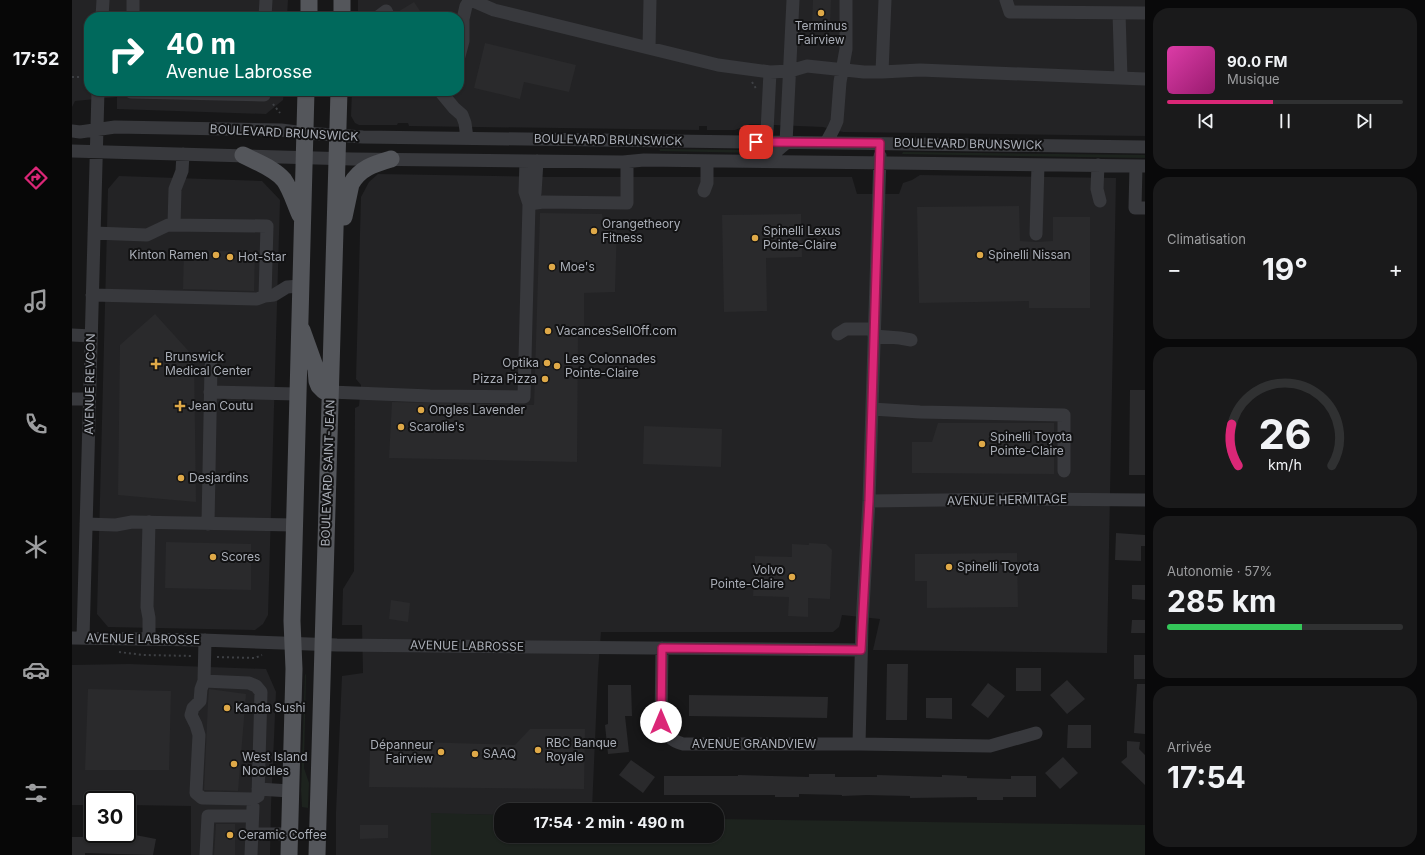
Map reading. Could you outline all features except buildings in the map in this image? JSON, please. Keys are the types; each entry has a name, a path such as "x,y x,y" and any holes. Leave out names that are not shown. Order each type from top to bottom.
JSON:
{"main road":[{"path":"309,12 310,0"},
{"path":"342,0 342,12"},
{"path":"289,855 294,669 292,621 294,525 306,96"},
{"name":"BOULEVARD SAINT-JEAN","path":"317,855 339,96"},
{"path":"243,156 265,166 279,175 286,184 302,219"},
{"path":"335,262 351,184 363,169 390,159"},
{"path":"299,322 316,369 319,386 324,391 330,392"}],"street":[{"path":"102,12 103,0"},
{"path":"133,0 133,12"},
{"path":"265,12 266,0"},
{"path":"464,15 466,6 470,0 494,10 718,65 770,72 790,71 807,66 882,72 920,70 1145,79"},
{"path":"649,48 650,0"},
{"path":"765,161 786,143 793,0"},
{"path":"826,143 836,121 842,69 846,49 846,0"},
{"path":"882,72 885,0"},
{"path":"1006,0 1010,12 1145,13"},
{"path":"1120,12 1120,78"},
{"path":"765,161 770,72"},
{"name":"AVENUE REVCON","path":"78,638 86,524 98,96"},
{"path":"444,96 462,115 465,123 467,138"},
{"name":"BOULEVARD BRUNSWICK","path":"72,131 114,127 281,130 338,136 1145,147"},
{"path":"859,744 861,650 869,501 880,143"},
{"name":"BOULEVARD BRUNSWICK","path":"72,151 243,156 532,161 627,162 644,160 1141,166"},
{"path":"174,225 175,189 182,172 183,154"},
{"path":"330,392 430,396 524,397 529,204 525,192 532,161"},
{"path":"704,191 707,183 707,161"},
{"path":"529,204 543,202 626,203 627,162"},
{"path":"1036,234 1038,165"},
{"path":"1098,165 1097,189 1100,201"},
{"path":"1141,166 1135,208 1145,208"},
{"path":"94,233 147,235 168,225 267,226 265,296"},
{"path":"92,295 257,299 274,295 287,287 300,286"},
{"path":"838,334 846,329 911,340"},
{"path":"72,335 91,336"},
{"path":"208,524 211,366"},
{"path":"210,392 297,394"},
{"path":"72,399 89,399"},
{"path":"872,409 920,412 1064,415 1064,471"},
{"name":"AVENUE HERMITAGE","path":"869,501 1027,499 1145,500"},
{"path":"86,524 116,525 132,522 149,522 294,525"},
{"path":"149,522 147,607 150,618 149,639"},
{"name":"AVENUE LABROSSE","path":"78,638 205,640 323,645 861,650"},
{"path":"205,640 204,681 201,689 200,701 193,708 191,715 199,735 196,793 202,798 290,791"},
{"name":"AVENUE GRANDVIEW","path":"662,648 661,722 665,732 673,740 683,744 990,746 1036,733"},
{"path":"204,681 249,683 256,686 261,692 255,794 252,816 251,855"},
{"path":"206,855 208,816 252,816"},
{"path":"252,834 289,834"}],"path":[{"path":"72,77 81,77"},
{"path":"752,81 758,92"},
{"path":"267,96 280,112"},
{"name":"AVENUE LABROSSE","path":"118,652 143,655 196,656"},
{"name":"AVENUE LABROSSE","path":"212,657 255,658"}],"shaded area":[{"path":"72,0 288,0 287,12 84,12 84,96 283,96 283,100 266,114 117,109 117,97 75,101 72,107"},
{"path":"358,0 1145,0 1145,136 843,132 823,127 750,124 735,130 707,130 707,126 699,126 699,130 409,126 408,123 398,123 397,125 359,125 355,123 351,116 352,96 464,96 464,12 358,12"},
{"path":"659,149 757,150 757,153 660,151"},
{"path":"903,152 1145,155 1145,158 902,154"},
{"path":"378,174 548,177 852,177 857,194 899,194 903,183 920,175 1116,178 1107,653 873,650 880,619 842,615 839,627 833,632 601,632 592,803 494,803 494,815 431,814 431,855 336,855 336,812 342,676 363,673 362,625 342,625 343,589 354,571 355,408 359,406 361,385 356,379 361,197 369,182"},
{"path":"119,176 262,181 280,200 268,615 263,624 255,630 108,627 97,614 108,189"},
{"path":"129,664 266,669 276,692 270,855 191,855 191,806 136,805 136,791 84,791 84,805 72,805 72,665"},
{"path":"305,674 304,768 309,783 308,808 302,807 301,790"},
{"path":"431,813 494,815 494,843 724,843 724,819 1145,825 1145,855 431,855"}],"place":[{"name":"Terminus Fairview","path":"821,13"},
{"name":"Orangetheory Fitness","path":"594,231"},
{"name":"Spinelli Lexus Pointe-Claire","path":"755,238"},
{"name":"Kinton Ramen","path":"216,255"},
{"name":"Spinelli Nissan","path":"980,255"},
{"name":"Hot-Star","path":"230,257"},
{"name":"Moe's","path":"552,267"},
{"name":"VacancesSellOff.com","path":"548,331"},
{"name":"Optika","path":"547,363"},
{"name":"Brunswick Medical Center","path":"156,364"},
{"name":"Les Colonnades Pointe-Claire","path":"557,366"},
{"name":"Pizza Pizza","path":"545,379"},
{"name":"Jean Coutu","path":"180,406"},
{"name":"Ongles Lavender","path":"421,410"},
{"name":"Scarolie's","path":"401,427"},
{"name":"Spinelli Toyota Pointe-Claire","path":"982,444"},
{"name":"Desjardins","path":"181,478"},
{"name":"Scores","path":"213,557"},
{"name":"Spinelli Toyota","path":"949,567"},
{"name":"Volvo Pointe-Claire","path":"792,577"},
{"name":"Kanda Sushi","path":"227,708"},
{"name":"RBC Banque Royale","path":"538,750"},
{"name":"Dépanneur Fairview","path":"441,752"},
{"name":"SAAQ","path":"475,754"},
{"name":"West Island Noodles","path":"234,764"},
{"name":"Ceramic Coffee","path":"230,835"}],"route":[{"path":"661,722 662,648 861,650 869,501 880,143 756,142"}]}
